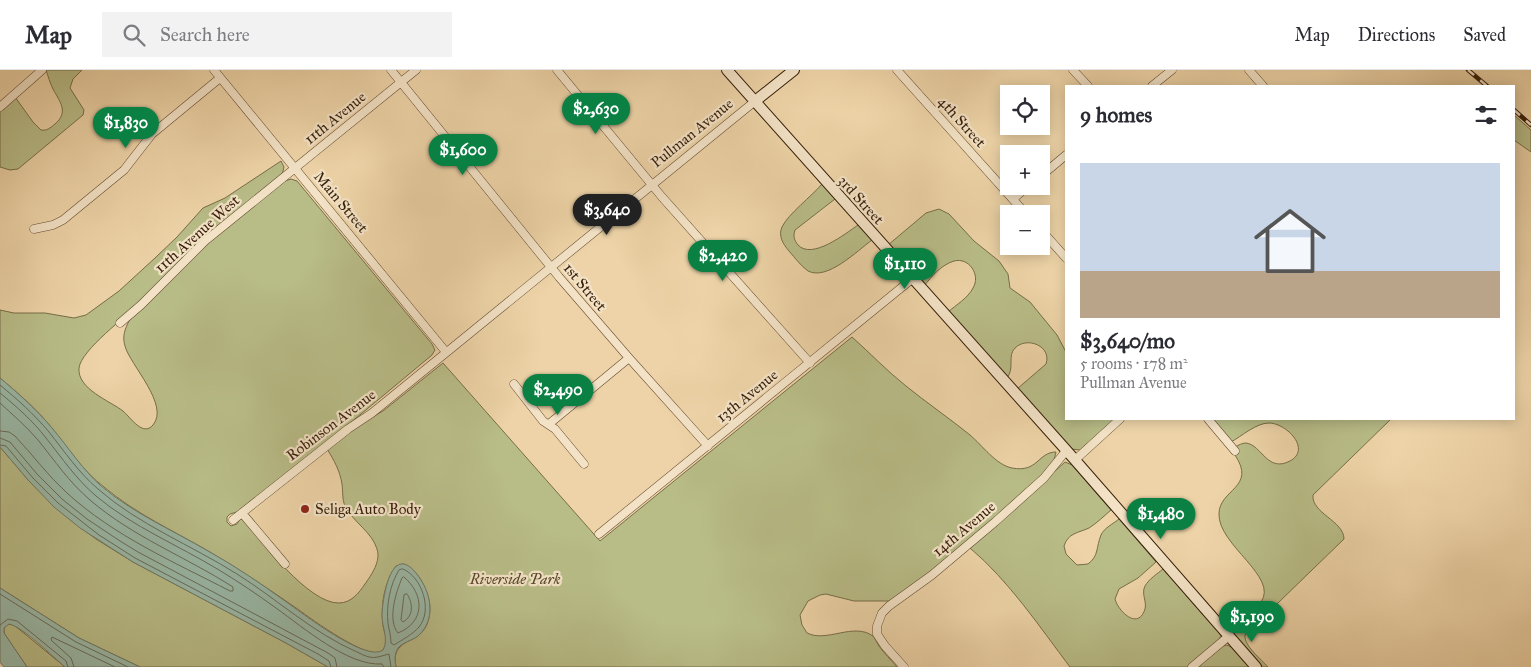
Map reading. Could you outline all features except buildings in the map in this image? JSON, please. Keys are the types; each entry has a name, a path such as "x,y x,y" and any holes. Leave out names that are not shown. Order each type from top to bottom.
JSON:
{"street":[{"path":"0,107 42,70"},
{"name":"Main Street","path":"214,70 446,352"},
{"name":"1st Street","path":"391,70 551,267 708,446"},
{"name":"11th Avenue","path":"295,169 416,70"},
{"path":"557,70 652,185 810,363"},
{"name":"3rd Street","path":"727,70 1075,460 1256,667"},
{"name":"Pullman Avenue","path":"446,352 794,70"},
{"name":"4th Street","path":"897,70 1018,205"},
{"path":"1073,70 1087,85"},
{"path":"1153,85 1172,70"},
{"path":"1248,70 1262,85"},
{"path":"34,229 53,225 63,220 124,170 152,134 220,78"},
{"path":"1050,168 1065,156"},
{"name":"11th Avenue West","path":"120,323 141,305 205,241 295,169"},
{"path":"1013,199 1018,195"},
{"path":"1050,240 1065,257"},
{"name":"13th Avenue","path":"599,534 912,279"},
{"name":"Robinson Avenue","path":"233,520 348,429 372,413 446,352"},
{"path":"549,424 629,358"},
{"path":"514,384 544,421 555,429 584,464"},
{"path":"1075,460 1119,420"},
{"path":"1209,420 1235,451"},
{"name":"14th Avenue","path":"904,667 879,638 876,629 886,609 914,589 986,530 1048,474 1066,451"},
{"path":"242,513 285,564"},
{"path":"1192,667 1229,636"}],"green space":[{"path":"46,70 82,70 73,79 70,88 84,110 83,115 18,169 10,170 0,167 0,110 15,97 41,130 50,128 62,115 62,107"},
{"path":"1515,116 1531,130 1531,152 1515,141"},
{"name":"Riverside Park","path":"281,161 284,167 282,175 224,222 180,262 141,302 96,343 88,352 79,368 83,382 95,394 123,411 141,428 149,428 153,425 157,417 153,396 128,354 124,342 124,333 129,321 200,248 285,181 291,179 297,181 435,350 432,355 349,424 237,512 227,517 227,522 231,526 237,524 240,519 243,519 286,570 300,583 327,601 343,603 354,597 373,572 378,554 371,537 348,512 345,506 340,475 327,449 352,429 383,411 443,363 600,541 852,337 899,380 970,435 1000,463 1012,468 1027,468 1045,455 1056,452 1053,464 968,541 916,584 890,601 854,601 826,594 808,601 800,615 802,625 807,633 823,636 857,631 865,632 873,636 881,649 897,667 396,667 395,658 397,650 421,633 430,614 427,593 418,576 410,567 403,564 396,566 386,586 382,609 386,640 384,649 381,652 374,653 353,645 233,566 116,497 96,481 77,461 42,417 0,378 0,310 14,313 45,313 74,318 86,315 119,291 177,237 203,208 225,198"},
{"path":"822,184 835,199 795,230 794,238 798,245 804,249 820,248 858,225 872,240 842,263 824,272 816,273 808,271 798,262 785,246 781,234 782,227 789,216"},
{"path":"939,209 949,214 974,241 999,261 1008,274 1010,288 1030,302 1057,335 1065,350 1065,420 1114,420 1080,450 1071,449 1017,389 1046,364 1047,358 1042,348 1032,343 1026,343 1015,348 1011,355 1011,370 1007,378 948,312 965,298 973,288 976,278 969,264 959,260 949,263 937,271 924,286 888,245 926,213"},
{"path":"1213,420 1390,420 1313,495 1317,507 1339,527 1344,539 1245,635 1247,644 1268,667 1263,667 1227,627 1258,606 1264,592 1262,582 1255,571 1221,526 1219,514 1225,499 1240,482 1242,475 1241,466 1235,455 1239,452 1235,447 1245,443 1252,445 1270,461 1282,464 1296,456 1298,444 1283,427 1269,423 1254,427 1231,442"},
{"path":"0,447 29,481 68,518 96,539 133,562 328,667 140,667 79,638 0,588"},
{"path":"1065,462 1072,465 1111,510 1089,528 1068,538 1064,546 1066,554 1077,565 1088,564 1096,554 1102,533 1119,519 1156,562 1138,578 1119,589 1115,599 1120,609 1133,619 1142,615 1145,609 1145,586 1163,569 1221,636 1218,641 1187,667 1070,667 1011,589 970,548"},
{"path":"8,624 14,625 65,667 27,667 4,633 4,628"},
{"path":"1227,645 1249,667 1197,667 1223,646"}],"water":[{"path":"0,378 40,415 88,473 113,496 139,513 238,569 319,625 349,643 375,652 383,650 385,646 382,620 384,595 392,571 401,564 408,565 413,570 421,580 428,596 430,613 424,629 418,636 398,648 395,655 396,667 328,667 133,562 80,528 54,507 0,447"},
{"path":"0,588 79,638 140,667 65,667 30,636 9,624 4,628 4,633 27,667 4,667 0,662"}],"railway":[{"path":"1468,70 1486,85"},
{"path":"1515,111 1531,125"}],"place":[{"name":"Seliga Auto Body","path":"305,509"}]}
